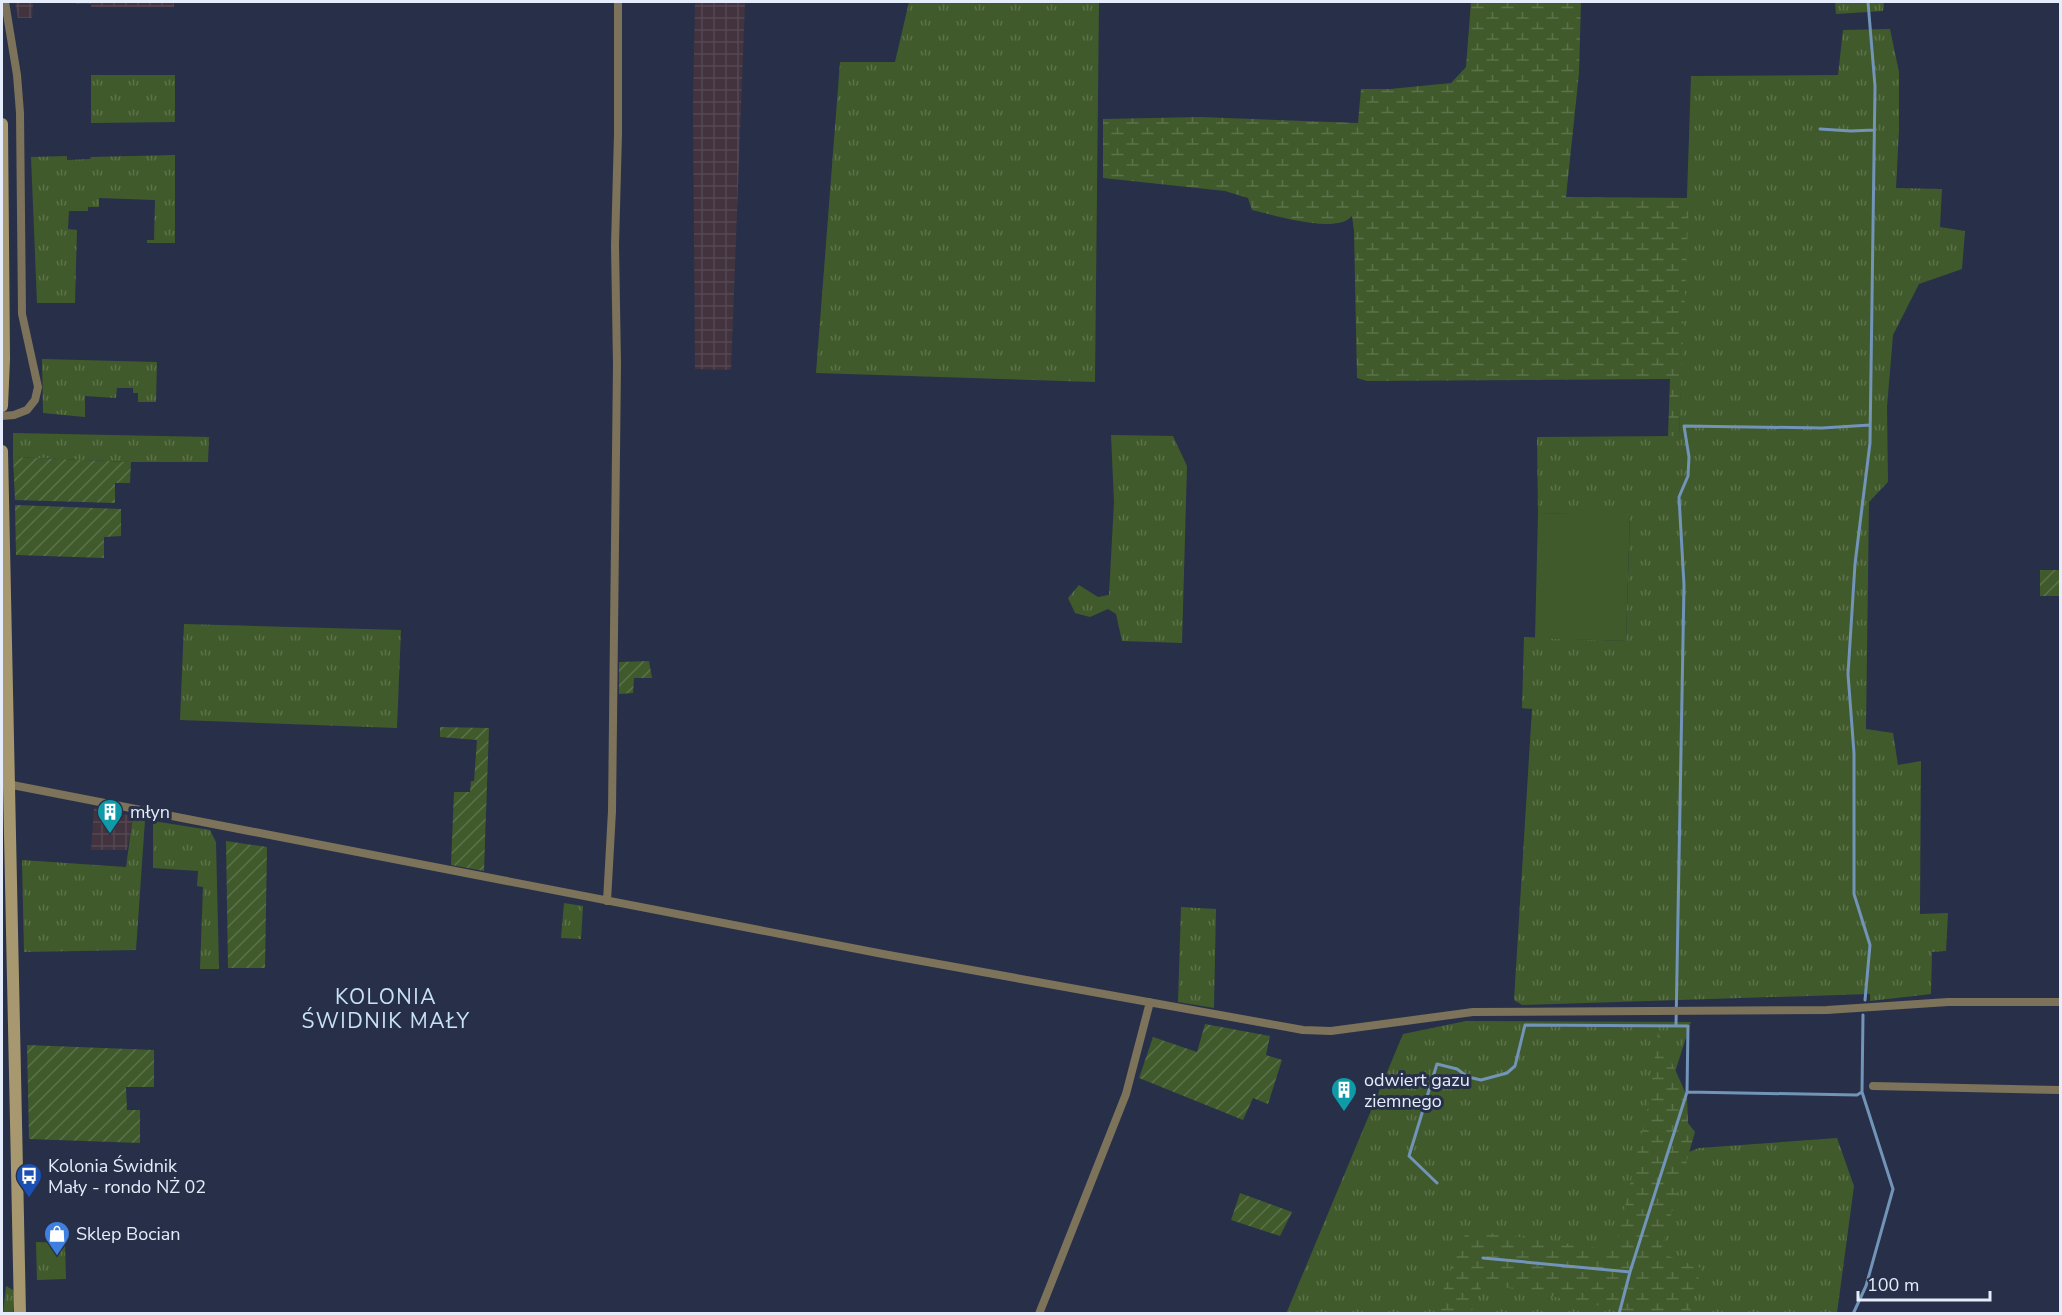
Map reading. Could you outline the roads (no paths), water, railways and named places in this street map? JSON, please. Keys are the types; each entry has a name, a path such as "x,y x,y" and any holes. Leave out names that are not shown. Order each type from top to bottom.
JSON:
{"main road":[{"path":"2,124 4,359 2,406"},
{"path":"2,451 5,783 20,1314"}],"street":[{"path":"2,416 14,415 27,410 35,400 38,387 22,315 20,113 17,75 5,2"},
{"path":"607,901 612,811 618,2"},
{"path":"5,783 607,901 1286,1028 1317,1031 1349,1029 1473,1012 1827,1010 1948,1002 2061,1002"},
{"path":"1039,1314 1126,1094 1150,1002"},
{"path":"1873,1086 2061,1090"}],"waterway":[{"path":"1865,1000 1870,945 1854,894 1854,753 1848,674 1855,564 1870,443 1875,86 1868,2"},
{"path":"1820,129 1874,130"},
{"path":"1676,1026 1684,585 1679,497 1688,476 1689,457 1684,426 1822,428 1870,425"},
{"path":"1862,1092 1863,1015"},
{"path":"1437,1183 1409,1156 1437,1064 1457,1069 1468,1077 1481,1080 1507,1073 1515,1066 1525,1025 1688,1026 1687,1092 1619,1314"},
{"path":"1687,1092 1857,1095 1862,1092 1893,1189 1866,1286 1853,1314"},
{"path":"1483,1258 1630,1272"}],"place":[{"name":"młyn","path":"110,835"},
{"name":"odwiert gazu ziemnego","path":"1344,1113"},
{"name":"Kolonia Świdnik Mały - rondo NŻ 02","path":"29,1199"},
{"name":"Sklep Bocian","path":"57,1257"}],"district":[{"name":"KOLONIA ŚWIDNIK MAŁY","path":"386,1009"}]}
